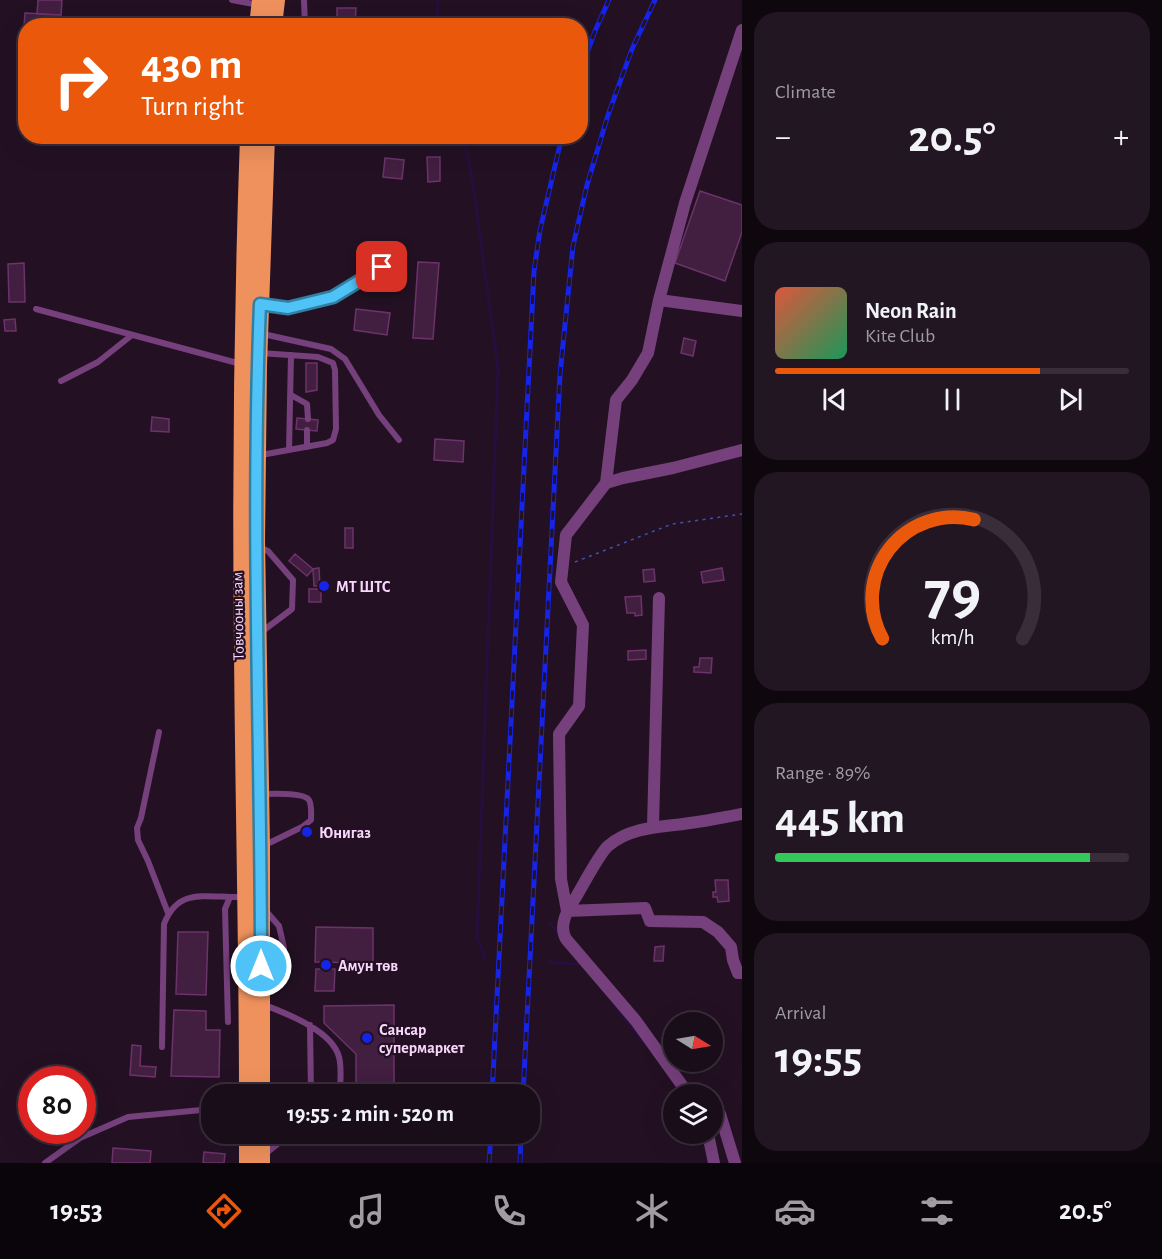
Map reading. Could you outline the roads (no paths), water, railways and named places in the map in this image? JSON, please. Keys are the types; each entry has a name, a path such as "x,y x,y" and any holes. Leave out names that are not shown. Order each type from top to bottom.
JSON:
{"highway":[{"path":"261,18 266,2"},
{"path":"266,2 271,18"},
{"name":"Товчооны зам","path":"248,1084 243,648 251,359 249,144"},
{"name":"Товчооны зам","path":"261,1084 261,994 246,900 261,847 256,636 257,456 251,359 259,333 267,144"},
{"path":"251,1144 257,1161"},
{"path":"257,1161 260,1144"}],"street":[{"path":"567,910 561,879 560,734 579,706 583,625 561,582 566,535 606,483 616,400 632,380 648,353 659,300 685,203 742,30"},
{"path":"659,300 742,311"},
{"path":"606,483 742,450"},
{"path":"653,826 659,597"},
{"path":"681,1084 636,1021 562,932 567,910 608,846 633,832 653,826 683,824 742,814"},
{"path":"567,910 645,908 650,921 703,922 718,932 731,946 738,974 742,973"},
{"path":"723,1124 735,1163"},
{"path":"710,1144 714,1163"}],"lane":[{"path":"232,0 266,2"},
{"path":"304,0 305,18"},
{"path":"260,304 288,308 333,297 382,267"},
{"path":"36,309 132,335 251,359 291,355 325,358 333,363 336,434 333,440 257,456"},
{"path":"259,333 331,349 345,359 379,415 399,440"},
{"path":"61,381 98,362 132,335"},
{"path":"289,450 291,355"},
{"path":"291,396 306,405 308,419"},
{"path":"307,430 307,447"},
{"path":"256,546 268,551 293,580 291,609 256,636"},
{"path":"159,732 137,828 138,840 168,913"},
{"path":"261,794 305,796 309,800 311,820 302,828 261,847"},
{"path":"162,1047 164,924 168,913 178,901 195,896 246,900"},
{"path":"228,1022 225,909 246,900"},
{"path":"261,994 310,1025 333,1043 339,1057 340,1084"},
{"path":"310,1025 311,1084"},
{"path":"45,1163 80,1138 128,1117 201,1110"},
{"path":"257,1161 278,1144"}],"waterway":[{"path":"437,18 438,0"},
{"path":"465,144 472,177 498,368 477,936 485,958"},
{"path":"550,923 560,936"},
{"path":"549,962 584,965"},
{"path":"615,1006 647,1046"}],"railway":[{"path":"588,51 609,0"},
{"path":"524,1084 560,374 573,246 587,185 608,115 632,49 655,0"},
{"path":"493,1084 534,271 540,230 560,144"},
{"path":"489,1163 490,1144"},
{"path":"520,1163 521,1144"}],"place":[{"name":"MT ШТС","path":"324,586"},
{"name":"Юнигаз","path":"307,832"},
{"name":"Амун төв","path":"326,965"},
{"name":"Сансар супермаркет","path":"367,1038"}]}
